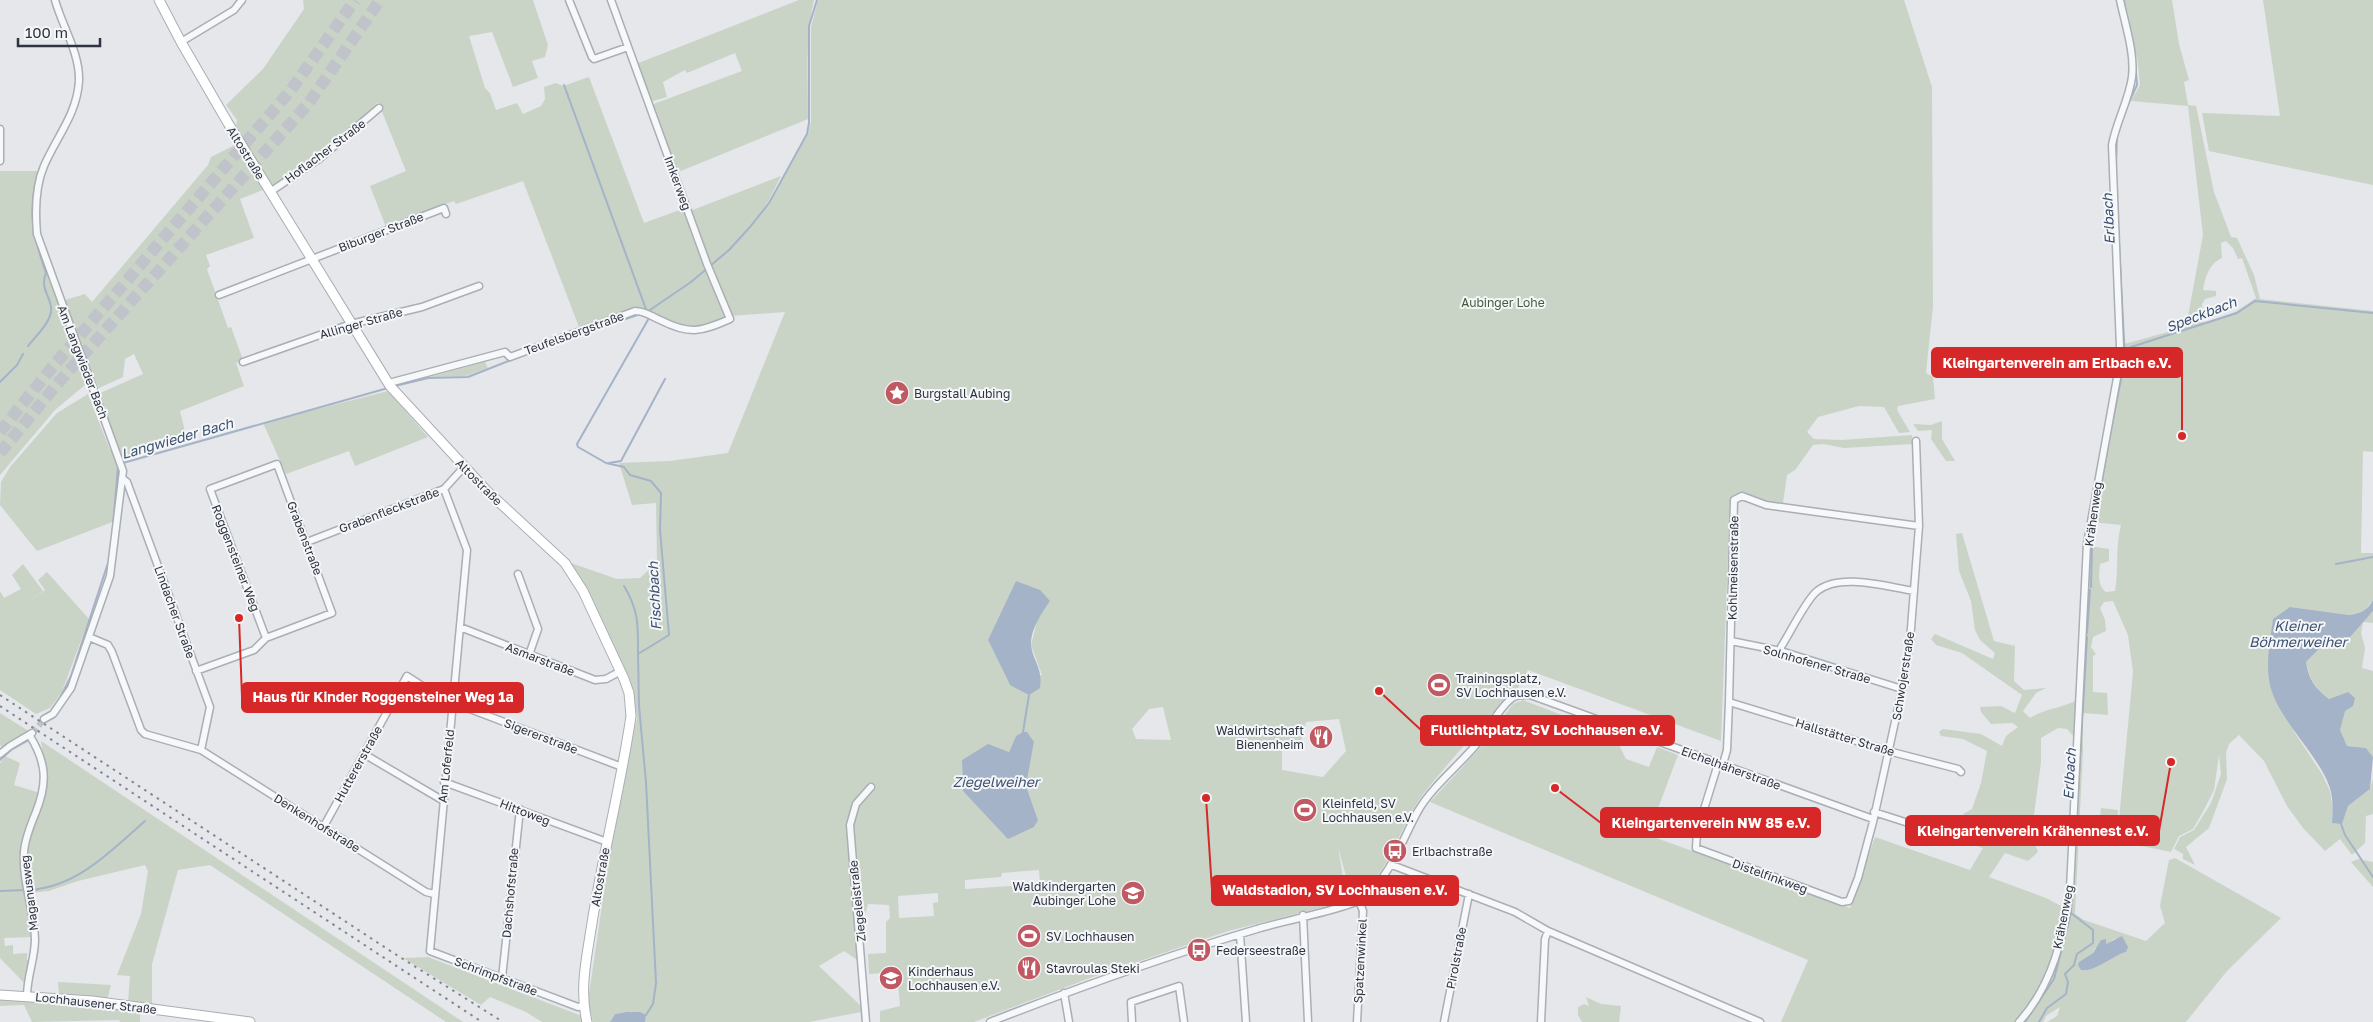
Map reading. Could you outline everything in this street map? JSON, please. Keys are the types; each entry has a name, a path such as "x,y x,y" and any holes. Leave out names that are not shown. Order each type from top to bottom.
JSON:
{"main road":[{"name":"Altostraße","path":"159,0 181,42 270,192 350,324 391,386 464,467 565,563 583,591 629,692 632,716 607,842 584,974 584,1006 588,1022"},
{"name":"Lochhausener Straße","path":"0,995 92,1001 250,1022"}],"street":[{"name":"Am Langwieder Bach","path":"44,719 53,714 65,698 89,637 113,566 122,478 121,463 37,234 36,201 38,186 44,166 66,126 76,102 79,79 74,54 55,0"},
{"path":"181,42 234,10 242,0"},
{"path":"569,0 594,59 628,47"},
{"name":"Imkerweg","path":"611,0 707,266 730,319"},
{"name":"Krähenweg","path":"2019,1022 2041,992 2049,975 2064,925 2070,889 2088,544 2117,378 2120,347 2112,145 2116,126 2132,79 2133,68 2120,0"},
{"name":"Hoflacher Straße","path":"270,192 325,154 379,108"},
{"path":"0,129 0,161"},
{"name":"Biburger Straße","path":"312,259 444,208 446,214"},
{"path":"219,295 312,259"},
{"name":"Allinger Straße","path":"243,362 350,324 422,306 479,286"},
{"name":"Teufelsbergstraße","path":"391,386 505,352 510,357 613,318 642,311 676,328 692,331 710,327 730,319"},
{"name":"Schwojerstraße","path":"1845,902 1852,897 1889,750 1902,689 1914,591 1919,526 1916,441"},
{"name":"Grabenstraße","path":"266,638 332,613 277,464"},
{"name":"Roggensteiner Weg","path":"266,638 210,489 277,464"},
{"name":"Grabenfleckstraße","path":"307,542 444,489 464,467"},
{"name":"Lindacher Straße","path":"122,478 127,482 210,707 201,750"},
{"name":"Am Loferfeld","path":"431,927 467,548 444,489"},
{"name":"Kohlmeisenstraße","path":"1696,848 1697,832 1727,750 1734,500 1742,496 1766,504 1919,526"},
{"path":"518,574 538,629 529,655"},
{"path":"1781,651 1781,647 1816,592 1825,586 1845,581 1914,591"},
{"name":"Asmarstraße","path":"460,627 594,680 606,679 620,671"},
{"name":"Denkenhofstraße","path":"89,637 108,645 141,730 145,734 201,750 426,892 434,894"},
{"path":"196,671 254,650 266,638"},
{"name":"Solnhofener Straße","path":"1731,641 1781,651 1902,689"},
{"name":"Sigererstraße","path":"407,676 452,703 622,767"},
{"name":"Huttererstraße","path":"324,826 407,676"},
{"name":"Eichelhäherstraße","path":"1392,865 1418,811 1476,745 1507,703 1514,697 1530,695 1721,764 1873,815 1958,839"},
{"name":"Hallstätter Straße","path":"1729,702 1958,769 1961,772"},
{"name":"Maganusweg","path":"0,754 31,734 43,758 44,774 40,802 24,849 35,937 27,996"},
{"path":"364,754 442,800"},
{"name":"Hittoweg","path":"444,782 607,842"},
{"name":"Ziegeleistraße","path":"866,1022 850,826 856,804 871,787"},
{"name":"Dachshofstraße","path":"502,978 520,809"},
{"name":"Distelfinkweg","path":"1696,848 1845,902"},
{"path":"990,1022 1006,1019 1064,993 1240,934 1359,901 1379,883 1392,865 1515,912 1548,930 1760,1022"},
{"name":"Pirolstraße","path":"1444,1022 1468,894"},
{"name":"Spatzenwinkel","path":"1356,1022 1363,911 1359,901"},
{"path":"1303,915 1308,1022"},
{"name":"Schrimpfstraße","path":"431,927 430,951 578,1007 584,1006"},
{"path":"1541,1022 1545,939 1548,930"},
{"path":"1240,934 1246,1022"},
{"path":"1132,1022 1129,1005 1131,1002 1180,986 1184,1022"},
{"path":"1064,993 1069,1022"}],"green space":[{"path":"303,0 533,0 548,45 545,57 532,61 538,78 513,87 492,32 469,36 485,88 490,93 496,110 517,103 523,114 541,106 545,99 544,87 556,83 563,86 589,77 644,223 685,208 726,317 710,326 685,329 640,307 579,327 523,181 456,204 454,201 386,227 370,186 406,171 378,102 350,131 313,161 273,186 240,199 254,238 206,255 210,266 207,269 228,328 231,327 243,360 236,363 244,386 180,411 186,435 122,458 98,394 143,374 134,354 125,359 123,377 97,389 88,366 84,379 85,385 55,410 0,475 0,171 44,171 40,190 40,223 42,237 51,266 65,300 85,294 92,302 208,165 211,157 233,146 237,120 226,105 263,69 304,9"},
{"path":"799,0 814,0 808,44 808,119 676,173 651,105 742,71 735,53 687,73 685,70 663,82 667,97 653,101 649,99 636,64"},
{"name":"Aubinger Lohe","path":"818,0 1904,0 1932,87 1933,306 1926,373 1933,377 1935,399 1898,406 1897,410 1910,432 1899,433 1884,407 1859,406 1818,417 1807,432 1814,439 1842,440 1912,435 1913,444 1844,448 1823,444 1813,445 1795,470 1787,475 1783,503 1730,501 1721,741 1528,670 1518,688 1507,696 1424,793 1407,820 1378,875 1356,898 1352,898 1338,847 1347,901 1228,931 1090,978 974,1022 880,1022 880,1011 900,1006 897,972 869,974 868,954 886,953 886,922 890,918 889,905 868,904 859,936 862,963 844,951 819,966 861,1006 861,1012 809,1022 645,1022 646,1015 630,1012 615,1014 610,1022 593,1022 588,1001 619,798 637,718 633,692 571,563 617,579 640,578 657,562 656,503 632,505 619,463 670,461 728,453 785,312 730,316 690,211 781,176 768,202 755,220 770,203 808,134 811,122 811,27","holes":["1050,601 1037,621 1031,645 1042,675 1010,685 988,640","1163,707 1171,740 1136,739 1132,729 1149,709","1339,719 1346,751 1323,777 1282,770 1282,744 1299,748 1306,722","1016,736 1034,742 1026,786 1038,820 963,791 962,760 988,745 1009,752","1039,870 1040,884 965,889 965,880 1001,877 1002,873","938,893 938,902 933,903 934,916 899,918 898,896"]},
{"path":"2125,0 2172,0 2179,44 2189,80 2184,82 2188,105 2196,106 2214,192 2231,237 2237,238 2254,275 2260,299 2373,311 2373,452 2363,451 2361,553 2373,553 2373,600 2364,611 2349,615 2290,607 2293,730 2322,774 2330,791 2333,810 2342,823 2348,806 2370,789 2373,778 2373,814 2366,816 2365,843 2352,855 2340,839 2325,851 2303,828 2287,806 2264,761 2239,735 2229,744 2226,753 2227,779 2209,828 2186,847 2195,865 2183,859 2183,854 2174,849 2180,837 2194,830 2211,803 2221,774 2219,755 2214,790 2193,829 2179,836 2171,852 2117,841 2133,672 2128,635 2113,601 2104,602 2100,608 2105,620 2106,631 2093,637 2091,647 2096,654 2093,656 2093,692 2107,693 2108,715 2083,713 2083,751 2075,914 2084,920 2146,941 2165,923 2160,906 2169,860 2175,858 2281,918 2227,971 2186,1022 2047,1022 2057,1016 2060,1007 2046,1016 2043,1022 2022,1022 2051,979 2070,911 2065,908 2053,958 2039,991 2017,1022 1781,1022 1808,960 1430,802 1480,748 1513,704 1523,700 1614,735 1626,759 1649,767 1657,747 1678,755 1648,835 1850,908 1875,837 1970,870 1983,848 1961,841 1957,834 1968,835 1971,821 1963,814 1972,809 1981,783 1987,751 1963,739 1941,736 1939,732 1943,729 1981,734 2002,746 2006,736 2018,727 2012,723 1991,724 1981,712 1980,707 2001,706 2015,713 2022,695 1962,653 1936,645 1931,639 1935,634 1993,659 1995,653 1980,640 1975,630 1971,601 1959,571 1956,534 1962,533 1994,641 2015,646 2014,681 2024,690 2046,688 2036,693 2023,711 2030,718 2078,699 2086,526 2089,520 2115,371 2117,346 2186,327 2203,235 2188,106 2131,101 2140,85 2137,56 2135,56","holes":["2226,241 2233,248 2238,259 2242,258 2256,298 2235,312 2203,323 2202,304 2205,299 2216,296 2216,291 2203,290 2204,285 2211,268 2222,258 2221,243","2092,522 2121,525 2115,591 2106,592 2101,586 2099,579 2100,564 2109,561 2109,549 2090,546","2058,728 2067,729 2076,739 2068,890 2065,908 2046,898 1989,877 2005,853 2028,861 2038,852 2035,844 2035,832 2045,823 2033,822 2041,762 2041,738","2115,938 2126,952 2097,967 2081,970 2079,962 2093,953 2095,948 2109,943"]},
{"path":"2263,0 2373,0 2373,185 2209,151 2202,113 2280,116"},
{"path":"485,362 488,368 466,376 430,377"},
{"path":"388,391 428,437 355,466 349,451 286,474 263,423"},
{"path":"88,394 110,450 115,455 120,472 115,521 37,551 0,505 1,482 10,467 57,413"},
{"path":"1942,421 1942,439 1955,461 1946,461 1931,439 1932,430 1918,431 1913,424 1931,425"},
{"path":"23,564 43,591 29,602 45,590 38,580 47,572 89,619 61,694 50,708 36,714 0,690 0,591 4,598 21,589 12,575"},
{"path":"2373,611 2373,623 2363,622 2361,633 2365,648 2362,668 2373,671 2373,757 2366,748 2347,746 2339,730 2348,692 2329,699 2314,683 2306,662 2329,639 2350,636"},
{"path":"0,713 30,732 12,740 3,748 0,745"},
{"path":"41,741 463,1022 446,1022 210,865 178,870 152,964 152,1006 128,1003 130,976 117,975 141,914 148,871 145,865 78,881 49,891 29,893 26,846 46,774"},
{"path":"5,756 20,763 14,785 40,793 23,848 34,937 4,938 5,946 13,945 13,954 27,953 27,960 33,960 26,985 0,958 0,763"},
{"path":"2101,808 2118,810 2115,843 2098,841"},
{"path":"2358,859 2373,862 2373,887 2351,862"},
{"path":"428,957 582,1016 584,1022 542,1022 526,1012 490,997 481,1005 403,958"},
{"path":"58,982 111,985 107,1000 59,994"},
{"path":"1586,997 1601,1004 1621,1006 1619,1022 1582,1022 1578,1015 1578,1007 1584,1004 1589,1006"},
{"path":"0,1000 42,1002 140,1012 140,1022 120,1022 119,1020 32,1022 24,1005 0,1006"}],"water":[{"path":"1016,581 1040,590 1050,601 1032,633 1031,645 1041,681 1040,688 1029,695 1010,685 988,640"},
{"name":"Kleiner Böhmerweiher","path":"2373,600 2373,611 2350,637 2329,639 2306,662 2313,683 2329,699 2348,692 2355,698 2353,706 2345,711 2340,730 2347,746 2366,748 2373,757 2370,789 2348,806 2342,824 2332,823 2332,800 2327,780 2285,717 2272,692 2268,665 2273,619 2290,607 2349,615 2366,609"},
{"name":"Ziegelweiher","path":"1027,732 1034,742 1026,786 1038,820 1034,827 1008,839 963,791 962,760 988,744 1009,752 1016,736"},
{"path":"2122,936 2128,947 2126,952 2092,969 2081,970 2078,965 2079,962 2093,953 2101,940 2106,939 2106,944"},
{"path":"640,1012 646,1015 645,1022 610,1022 615,1014"}],"waterway":[{"path":"647,312 691,282 729,250 750,227 769,203 807,134 809,123 809,26 817,0"},
{"name":"Erlbach","path":"2124,0 2126,12"},
{"name":"Erlbach","path":"2125,111 2137,85 2135,61"},
{"path":"564,85 647,312"},
{"name":"Erlbach","path":"2116,165 2117,135"},
{"name":"Langwieder Bach","path":"28,346 45,326 51,312 44,284 46,273 37,245 32,208 33,195 40,167"},
{"name":"Erlbach","path":"2109,440 2125,359 2117,205"},
{"name":"Speckbach","path":"2125,352 2131,347 2237,313 2255,301 2373,313"},
{"path":"572,338 640,314"},
{"name":"Fischbach","path":"646,1015 653,1004 656,983 646,782 639,706 638,654 669,635 660,530 661,493 651,481 630,475 624,467 606,463 578,447 577,444 649,318"},
{"name":"Langwieder Bach","path":"0,382 17,365 23,354"},
{"path":"395,386 428,378 468,377 511,360"},
{"path":"609,463 621,461 665,379"},
{"name":"Langwieder Bach","path":"123,463 388,388"},
{"name":"Erlbach","path":"2102,480 2108,446"},
{"name":"Langwieder Bach","path":"112,539 118,466"},
{"name":"Erlbach","path":"2092,542 2093,527"},
{"name":"Erlbach","path":"2091,587 2092,546"},
{"path":"2336,564 2373,557"},
{"name":"Langwieder Bach","path":"52,709 71,676 108,563"},
{"path":"624,586 633,603 637,618 638,653"},
{"name":"Erlbach","path":"2087,633 2090,590"},
{"name":"Erlbach","path":"2039,1022 2047,1008 2066,994 2068,982 2065,974 2074,965 2077,954 2093,943 2093,930 2071,913 2087,637"},
{"path":"1023,732 1029,695"},
{"name":"Langwieder Bach","path":"0,760 11,750 27,741"},
{"path":"30,890 47,887 78,875 106,855 145,821"},
{"path":"2340,821 2345,835 2373,877"},
{"path":"0,891 25,890"},
{"name":"Erlbach","path":"2025,1022 2054,979 2071,913"}],"tunnel":[{"path":"0,432 49,371 291,90 355,0"},
{"path":"0,453 58,383 308,104 380,0"},
{"path":"33,733 44,719"}],"railway":[{"path":"0,695 392,952 503,1022"},
{"path":"0,706 482,1022"}],"place":[{"name":"Burgstall Aubing","path":"897,393"},
{"name":"Kleingartenverein am Erlbach e.V.","path":"2182,436"},
{"name":"Haus für Kinder Roggensteiner Weg 1a","path":"239,618"},
{"name":"Trainingsplatz, SV Lochhausen e.V.","path":"1439,685"},
{"name":"Flutlichtplatz, SV Lochhausen e.V.","path":"1379,691"},
{"name":"Waldwirtschaft Bienenheim","path":"1321,737"},
{"name":"Kleingartenverein Krähennest e.V.","path":"2171,762"},
{"name":"Kleingartenverein NW 85 e.V.","path":"1555,788"},
{"name":"Waldstadion, SV Lochhausen e.V.","path":"1206,798"},
{"name":"Kleinfeld, SV Lochhausen e.V.","path":"1305,810"},
{"name":"Erlbachstraße","path":"1395,851"},
{"name":"Waldkindergarten Aubinger Lohe","path":"1133,893"},
{"name":"SV Lochhausen","path":"1029,936"},
{"name":"Federseestraße","path":"1199,950"},
{"name":"Stavroulas Steki","path":"1029,968"},
{"name":"Kinderhaus Lochhausen e.V.","path":"891,978"}]}
